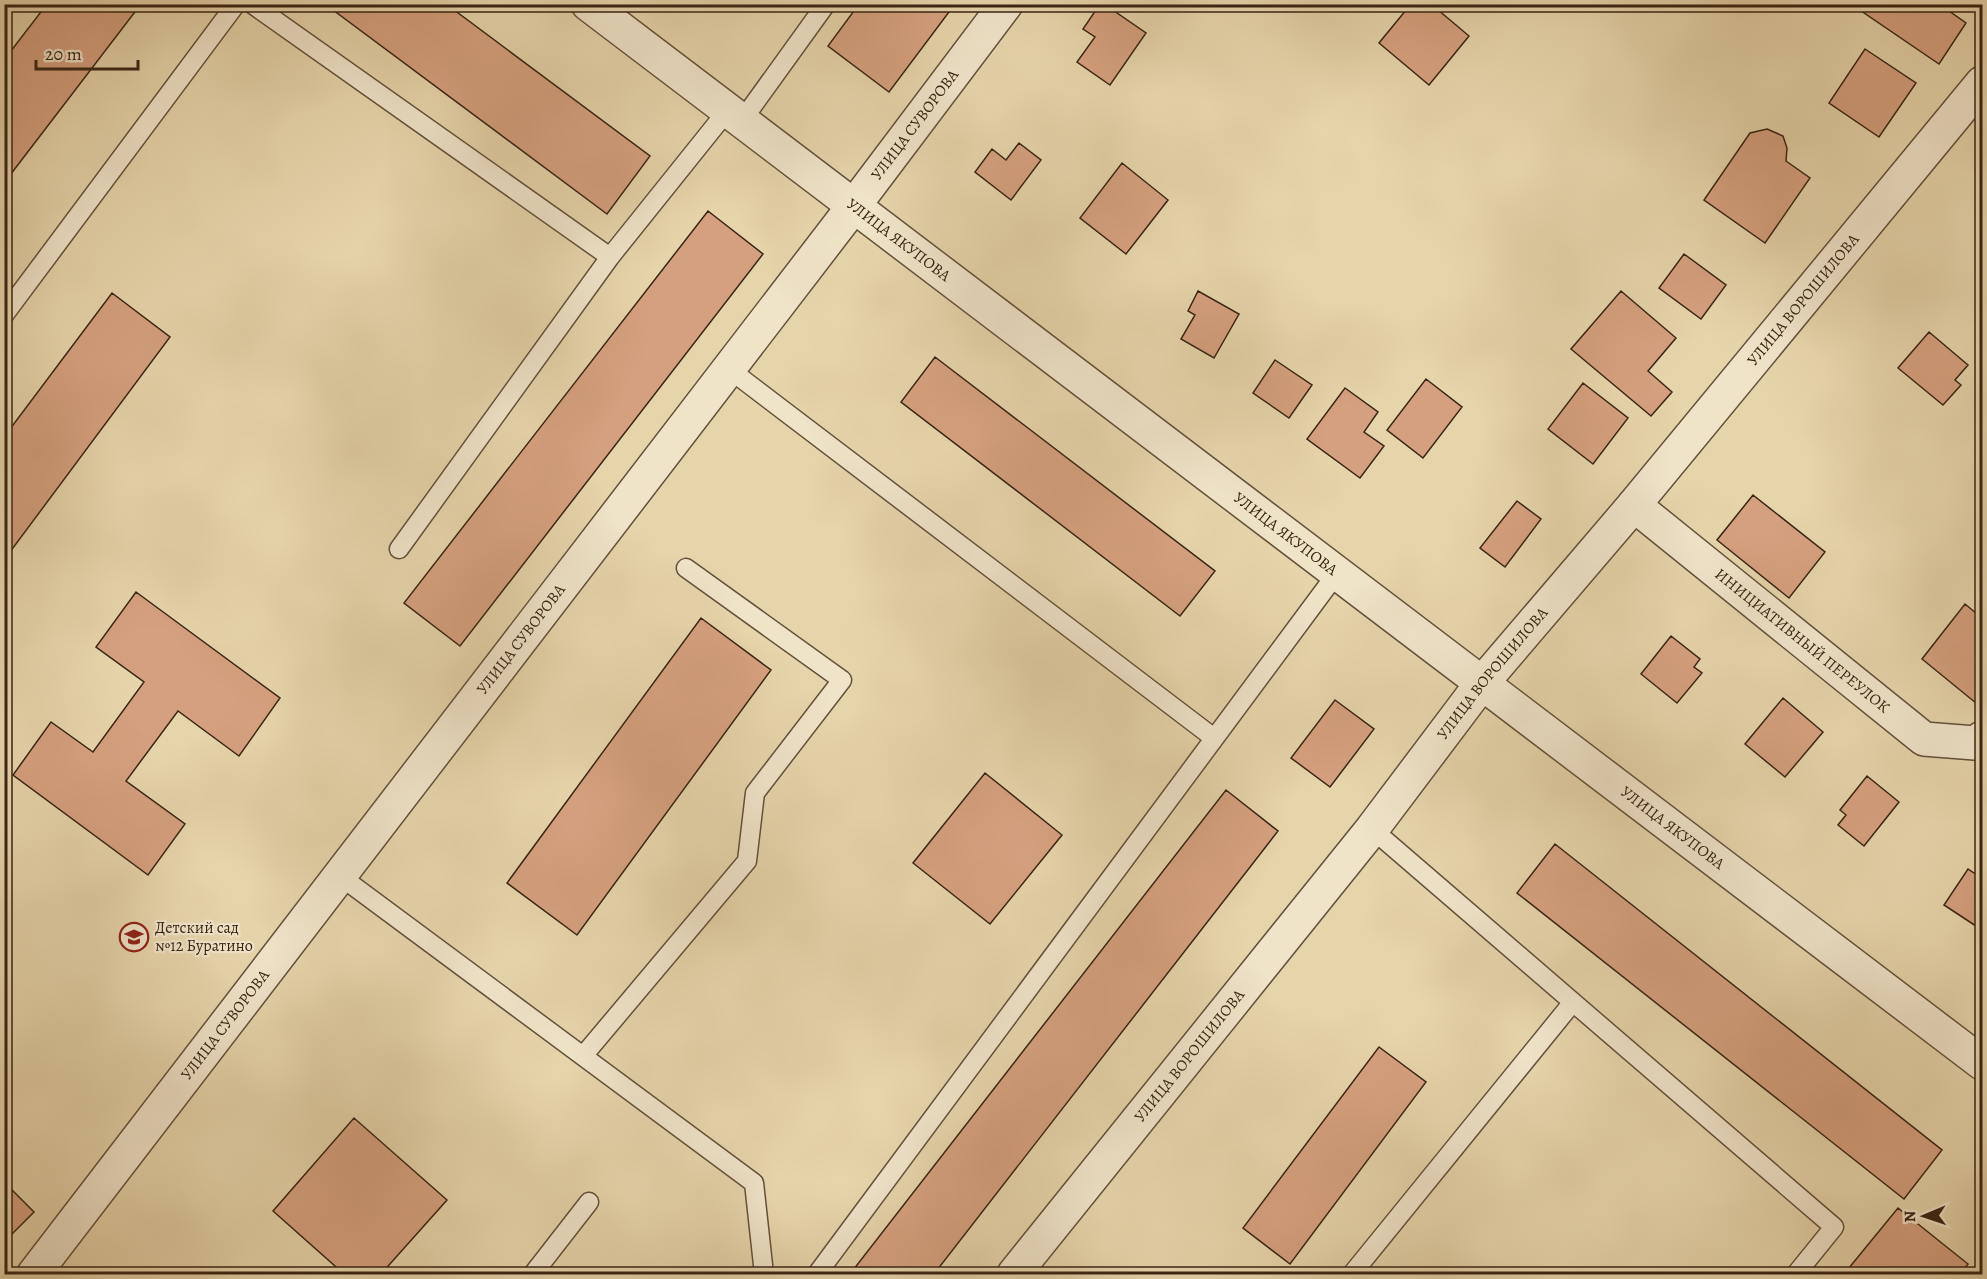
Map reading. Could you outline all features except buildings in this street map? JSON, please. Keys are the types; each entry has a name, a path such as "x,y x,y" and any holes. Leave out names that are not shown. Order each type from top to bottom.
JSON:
{"street":[{"name":"УЛИЦА ЯКУПОВА","path":"588,4 1983,1063"},
{"name":"УЛИЦА СУВОРОВА","path":"34,1275 1006,4"},
{"name":"УЛИЦА ВОРОШИЛОВА","path":"1014,1275 1372,829 1482,683 1634,505 1983,83"},
{"name":"ИНИЦИАТИВНЫЙ ПЕРЕУЛОК","path":"1634,505 1924,739 1975,743 1983,738"}],"lane":[{"path":"4,315 236,4"},
{"path":"252,4 610,257"},
{"path":"399,549 610,257 734,116 826,4"},
{"path":"729,369 1214,738"},
{"path":"583,1056 747,861 755,793 842,680 686,568"},
{"path":"817,1275 1336,573"},
{"path":"1372,829 1834,1227 1796,1275"},
{"path":"340,876 754,1183 764,1275"},
{"path":"1352,1275 1573,1002"},
{"path":"533,1275 589,1202"}],"place":[{"name":"Детский сад №12 Буратино","path":"134,937"}]}
